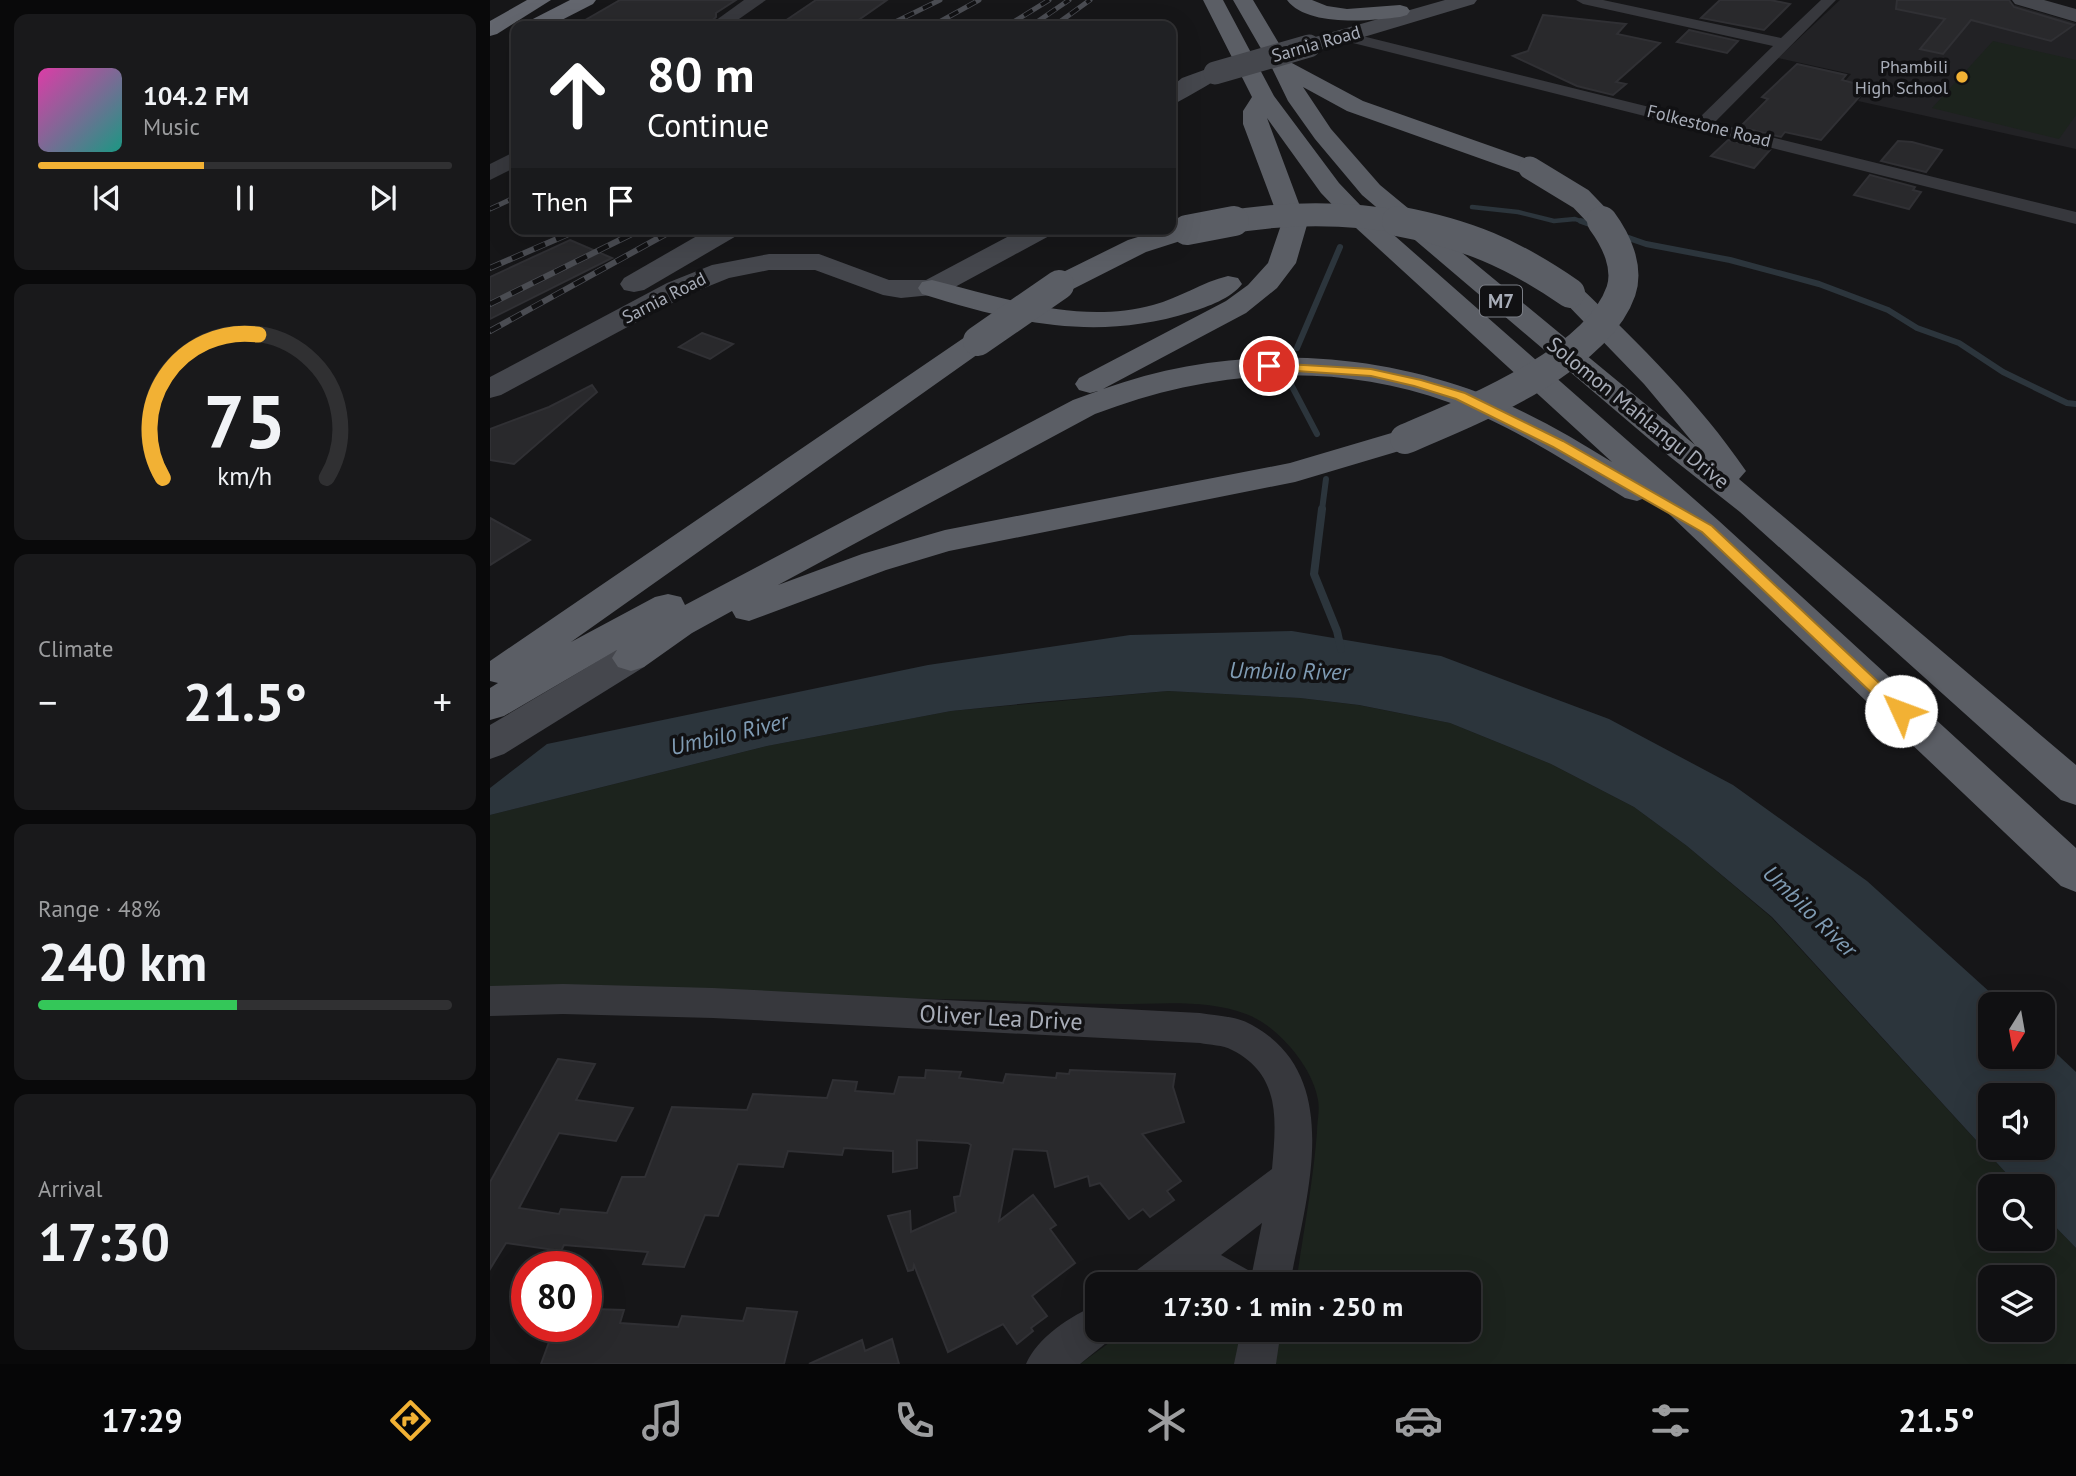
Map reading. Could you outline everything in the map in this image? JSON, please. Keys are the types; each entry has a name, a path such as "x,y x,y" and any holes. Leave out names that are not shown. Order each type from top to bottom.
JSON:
{"highway":[{"path":"516,21 541,0"},
{"path":"535,21 571,0"},
{"path":"544,21 586,0"},
{"name":"Solomon Mahlangu Drive","path":"1213,0 1263,97 1330,188 1375,234 1707,529 2076,874"},
{"name":"Solomon Mahlangu Drive","path":"1243,0 1307,112 1370,190 1670,441 1752,505 2076,789"},
{"path":"1296,0 1319,11 1339,14 1368,15 1400,11"},
{"path":"1296,0 1334,34"},
{"path":"491,42 511,25"},
{"path":"491,42 511,36"},
{"path":"631,659 798,590 933,544 1295,472 1405,439 1461,416 1548,368 1598,328 1611,313 1624,277 1622,259 1604,221 1575,194 1530,168 1355,106 1282,66"},
{"path":"490,706 631,626 1236,307 1269,282 1279,271 1291,242 1294,226 1255,124 1255,111 1263,97"},
{"path":"932,288 1016,313 1063,320 1106,321 1165,311 1213,293 1247,272 1260,260 1273,236 1279,190"},
{"path":"1176,234 1228,222 1289,215 1357,218 1411,225 1484,244 1513,256 1547,274 1628,350 1703,434 1752,505"},
{"path":"490,681 1059,285 1110,258 1173,235"},
{"path":"631,659 668,631 712,606 1084,407 1150,383 1216,370 1269,366 1371,373 1417,382 1461,396 1558,444 1707,529"}],"main road":[{"name":"Sarnia Road","path":"1334,34 1440,0"},
{"name":"Sarnia Road","path":"1176,75 1210,70 1334,34 1467,0"},
{"path":"2022,0 2076,16"},
{"name":"Sarnia Road","path":"1176,94 1210,70"},
{"name":"Sarnia Road","path":"490,389 709,275 755,264 819,262 883,287 901,290 932,288 1031,235"},
{"name":"Sarnia Road","path":"490,364 662,268 722,238 820,244 932,288"},
{"path":"722,238 741,254 788,253 819,262"},
{"path":"490,744 631,659"}],"street":[{"path":"725,21 757,0"},
{"path":"744,21 776,0"},
{"path":"1583,0 1785,44"},
{"path":"1703,124 1829,0"},
{"name":"Folkestone Road","path":"1334,34 2075,214"},
{"path":"490,173 511,161"},
{"name":"Oliver Lea Drive","path":"490,1001 563,999 713,1003 1200,1028 1239,1035 1267,1055 1289,1088 1295,1119 1290,1178 1272,1272"},
{"path":"1166,1272 1290,1178"},
{"path":"1176,1272 1208,1269 1213,1272"},
{"path":"1047,1364 1085,1334"},
{"path":"1255,1364 1259,1342"}],"shaded area":[{"name":"Phambili High School","path":"1840,0 1998,0 2076,23 2076,149 1858,101 1871,87 1845,81 1851,74 1778,58"},
{"path":"1993,41 2076,60 2076,115 2059,139 1932,108"},
{"path":"1168,691 1300,698 1358,705 1450,723 1551,764 1634,807 1687,846 1771,917 1978,1142 1978,1160 1994,1160 2007,1174 1978,1174 1978,1251 2055,1251 2055,1226 2076,1248 2076,1364 1080,1364 1110,1342 1481,1342 1481,1272 1298,1272 1319,1112 1315,1087 1301,1061 1281,1037 1258,1020 1231,1009 1184,1003 1087,1004 490,990 490,815 767,746 951,711"}],"water":[{"name":"Umbilo River","path":"1292,631 1441,656 1609,719 1733,785 1867,881 1990,992 1978,992 1978,1069 2055,1069 2055,1052 2076,1072 2076,1248 2055,1226 2055,1174 2007,1174 1994,1160 2055,1160 2055,1083 1978,1083 1978,1142 1772,917 1687,846 1634,807 1551,764 1450,723 1359,705 1300,698 1168,691 1039,702 951,711 767,746 490,815 490,788 547,744 928,665 1130,635"}],"building":[{"path":"620,0 736,0 716,13 712,21 584,21"},
{"path":"816,0 887,0 857,21 785,21"},
{"path":"1720,0 1770,0 1790,4 1764,30 1701,18"},
{"path":"1897,0 2009,0 2014,7 2074,25 2051,41 1971,20 1943,54 1920,49 1945,19 1896,9"},
{"path":"1543,15 1626,24 1617,34 1660,43 1616,82 1626,84 1613,95 1577,86 1513,56 1528,51"},
{"path":"1689,30 1738,41 1727,53 1677,42"},
{"path":"1797,64 1846,75 1842,80 1868,87 1821,140 1785,132 1781,137 1740,127 1768,99 1762,97"},
{"path":"1728,140 1770,150 1754,168 1711,156"},
{"path":"1898,141 1942,150 1926,172 1881,161"},
{"path":"1870,175 1915,187 1913,190 1921,192 1909,209 1854,195"},
{"path":"570,240 612,258 490,319 490,277"},
{"path":"702,333 733,344 710,359 679,347"},
{"path":"592,385 597,392 514,464 490,460 490,429 549,407"},
{"path":"490,518 530,540 490,565"},
{"path":"558,1059 595,1064 576,1100 633,1108 616,1141 559,1133 519,1208 559,1214 561,1209 607,1213 622,1177 645,1177 672,1107 747,1110 753,1094 827,1098 833,1080 857,1082 855,1091 894,1094 899,1077 925,1078 926,1070 961,1072 959,1078 1003,1083 1006,1074 1056,1078 1057,1073 1069,1074 1070,1070 1175,1074 1173,1087 1184,1122 1142,1134 1181,1181 1167,1191 1174,1200 1150,1217 1143,1209 1129,1219 1100,1183 1090,1186 1088,1176 1055,1187 1047,1151 1013,1149 999,1221 1033,1195 1056,1225 1050,1229 1075,1263 1032,1296 1047,1316 1031,1328 1033,1331 1017,1344 1003,1324 948,1352 914,1265 913,1270 908,1271 888,1216 910,1211 911,1232 956,1212 954,1197 960,1196 971,1145 968,1143 917,1140 917,1168 893,1172 893,1151 844,1148 842,1155 788,1151 783,1167 738,1164 718,1216 705,1215 684,1267 643,1264 648,1252 564,1245 561,1251 506,1243 490,1269 490,1182"},
{"path":"747,1308 797,1312 784,1364 541,1364 549,1342 602,1342 602,1309 624,1310 620,1323 678,1327 682,1316 743,1321"},
{"path":"892,1339 899,1364 809,1364 862,1340 865,1351"}],"waterway":[{"path":"1472,207 1518,212 1554,221 1575,219 1586,223"},
{"path":"1581,221 1598,227"},
{"path":"1620,235 1646,244 1730,260 1819,284 1888,310 1917,328 1959,343 2003,372 2067,403 2076,404"},
{"path":"1297,348 1340,247"},
{"path":"1285,373 1317,434"},
{"path":"1322,510 1326,479"},
{"name":"Umbilo River","path":"1322,509 1314,574 1337,631 1341,649"}],"railway":[{"path":"897,21 940,0"},
{"path":"941,21 979,0"},
{"path":"1015,21 1049,0"},
{"path":"1038,21 1069,0"},
{"path":"1061,21 1090,0"},
{"path":"490,209 511,199"},
{"path":"490,268 566,235"},
{"path":"490,304 630,235"},
{"path":"490,331 664,235"}],"place":[{"name":"Phambili High School","path":"1962,77"}],"route":[{"path":"1269,366 1371,373 1417,382 1461,396 1558,444 1707,529 1901,711"}]}
